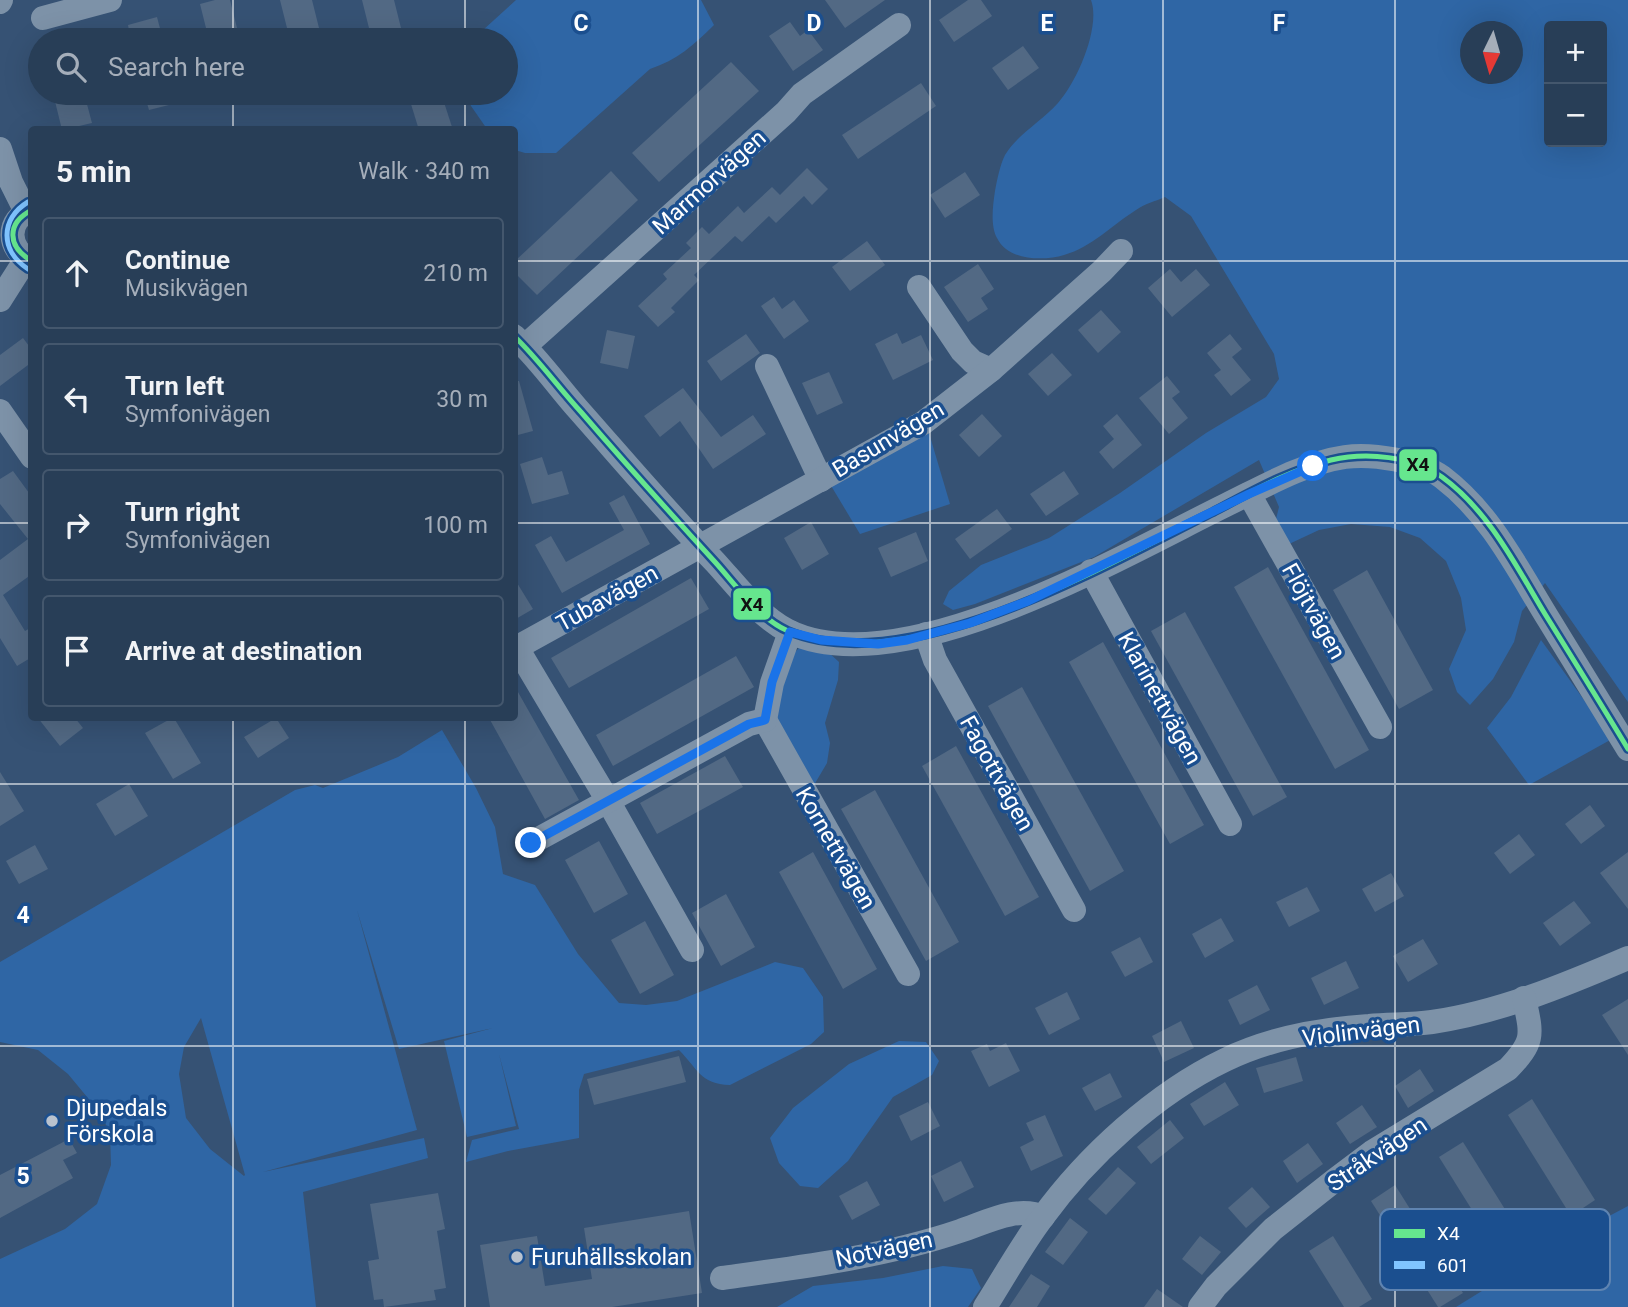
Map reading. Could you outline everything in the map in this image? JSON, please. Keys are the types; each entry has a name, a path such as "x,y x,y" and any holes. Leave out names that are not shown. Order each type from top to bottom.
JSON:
{"street":[{"path":"43,18 110,0"},
{"name":"Marmorvägen","path":"520,341 776,121 802,94 899,25"},
{"path":"0,149 11,182 28,209"},
{"path":"28,212 15,223 12,233 15,248 28,259"},
{"name":"Basunvägen","path":"700,547 923,423 991,370 1121,251"},
{"path":"0,300 28,261"},
{"path":"919,287 962,351 973,362 991,370"},
{"path":"520,341 700,547 770,619 790,632 821,640 878,644 907,640 970,623 1028,601 1249,494 1313,466 1346,457 1379,456 1438,474 1460,492 1496,532 1628,749"},
{"path":"767,366 821,480"},
{"path":"0,411 28,451"},
{"name":"Flöjtvägen","path":"1249,494 1380,727"},
{"name":"Tubavägen","path":"518,647 700,547"},
{"name":"Klarinettvägen","path":"1091,571 1230,824"},
{"path":"531,843 607,799 749,724 765,720 772,682 790,632"},
{"name":"Fagottvägen","path":"926,634 934,660 1074,910"},
{"path":"518,651 607,799 692,950"},
{"name":"Kornettvägen","path":"765,720 908,974"},
{"name":"Violinvägen","path":"985,1307 1043,1217 1090,1162 1149,1108 1226,1060 1319,1032 1430,1022 1482,1012 1563,986 1628,958"},
{"name":"Stråkvägen","path":"1200,1307 1216,1286 1273,1229 1335,1180 1372,1152 1508,1069 1525,1052 1529,1042 1531,1028 1524,998"},
{"name":"Notvägen","path":"722,1278 891,1252 1026,1212 1043,1217"}],"shaded area":[{"path":"516,0 701,0 714,25 685,51 650,69 556,153 518,151 518,126 485,126 471,106 518,105 518,28 485,28"},
{"path":"1091,0 1628,0 1628,702 1545,583 1522,611 1514,642 1493,679 1470,705 1457,692 1449,669 1466,630 1461,598 1446,561 1420,538 1390,527 1351,524 1319,530 1289,544 1274,527 1279,507 1259,460 1094,557 975,604 953,610 943,604 949,591 981,565 1049,538 1206,433 1266,397 1279,379 1274,354 1191,216 1165,197 1139,208 1093,241 1064,255 1037,258 1018,255 1002,246 997,238 993,227 993,209 1003,159 1010,147 1065,94 1085,54 1093,25"},
{"path":"929,433 950,504 860,534 830,484"},
{"path":"1541,640 1612,739 1529,785 1487,728 1511,697"},
{"path":"801,646 827,651 839,662 838,680 825,723 830,743 827,763 814,785 773,714 795,652"},
{"path":"442,730 495,827 503,874 535,885 578,954 619,1003 646,1005 677,1001 775,962 803,968 823,997 824,1032 811,1044 730,1085 712,1082 706,1078 679,1050 584,1074 579,1090 579,1138 466,1162 472,1140 519,1129 499,1054 516,1126 467,1137 444,1041 493,1028 399,1049 357,910 417,1130 263,1172 424,1138 428,1158 303,1192 316,1307 0,1307 0,1259 65,1229 97,1204 111,1165 110,1132 97,1109 68,1074 38,1050 0,1042 0,962 295,790 315,785 323,788 398,757","holes":["201,1018 245,1175 210,1149 186,1118 179,1074 184,1047"]},
{"path":"899,1041 926,1042 939,1061 932,1075 893,1097 848,1161 818,1188 800,1186 779,1163 770,1138 793,1108 849,1064"},
{"path":"1628,1206 1628,1307 1456,1307 1484,1290 1610,1290 1610,1216"},
{"path":"943,1266 972,1269 981,1288 968,1307 777,1307 813,1286 883,1278"}],"building":[{"path":"230,0 237,28 206,28 200,4"},
{"path":"280,0 312,0 319,28 287,28"},
{"path":"362,0 394,0 401,28 369,28"},
{"path":"825,0 885,0 845,28"},
{"path":"968,0 981,0 992,16 954,42 939,20"},
{"path":"157,17 160,28 129,28 128,25"},
{"path":"790,22 800,36 808,30 823,50 793,71 769,36"},
{"path":"1023,46 1039,68 1008,90 992,68"},
{"path":"731,62 759,91 659,182 632,153"},
{"path":"921,83 936,106 858,159 842,135"},
{"path":"56,105 87,105 92,123 61,126"},
{"path":"148,105 169,105 149,110"},
{"path":"411,105 445,105 452,126 418,126"},
{"path":"807,168 828,189 812,205 804,196 776,223 769,216 742,242 735,236 694,275 699,280 671,308 675,312 658,327 638,306 667,279 663,274 691,248 686,243 702,227 709,234 738,206 744,213 772,187 780,195"},
{"path":"611,171 638,200 537,295 518,276 518,258"},
{"path":"965,172 980,195 945,218 930,195"},
{"path":"867,241 885,265 850,291 832,267"},
{"path":"978,264 994,289 981,298 988,309 968,322 944,287"},
{"path":"1170,269 1181,282 1196,269 1210,285 1172,317 1148,288"},
{"path":"774,297 782,309 794,300 809,321 784,339 761,306"},
{"path":"1101,310 1121,332 1098,353 1078,330"},
{"path":"607,330 635,336 628,369 600,363"},
{"path":"897,333 902,344 921,335 933,360 893,380 875,344"},
{"path":"746,334 760,353 721,381 707,361"},
{"path":"1230,334 1242,349 1232,357 1251,380 1231,396 1214,375 1221,370 1207,353"},
{"path":"23,338 28,345 28,365 0,386 0,355"},
{"path":"1052,353 1072,375 1048,396 1028,374"},
{"path":"829,372 843,403 817,415 802,383"},
{"path":"1167,376 1180,392 1172,398 1188,418 1169,434 1139,398"},
{"path":"518,381 519,381 533,431 518,435"},
{"path":"683,388 721,437 753,415 766,434 713,469 680,421 660,437 644,416"},
{"path":"982,414 1002,436 979,457 959,435"},
{"path":"1117,414 1142,445 1113,469 1099,452 1114,439 1103,426"},
{"path":"542,457 548,475 562,471 569,494 532,504 520,464"},
{"path":"13,471 28,492 28,539 0,504 0,479"},
{"path":"1064,471 1079,494 1046,516 1030,494"},
{"path":"624,495 650,544 562,593 535,545 551,536 566,562 624,530 609,503"},
{"path":"997,509 1012,529 970,559 955,539"},
{"path":"811,522 829,554 802,570 784,538"},
{"path":"916,532 928,561 891,577 878,548"},
{"path":"28,539 28,577 3,595 25,631 28,629 28,659 17,666 0,638 0,560"},
{"path":"1268,567 1369,750 1335,769 1234,587"},
{"path":"1367,570 1433,690 1399,709 1333,590"},
{"path":"691,578 709,609 569,688 551,658"},
{"path":"518,585 533,609 518,618"},
{"path":"1185,612 1287,797 1253,816 1151,631"},
{"path":"1103,642 1204,825 1170,844 1069,662"},
{"path":"736,656 754,687 613,766 596,735"},
{"path":"1022,687 1124,871 1090,891 988,706"},
{"path":"518,692 579,800 545,819 491,721 518,721"},
{"path":"40,721 77,721 83,728 60,746"},
{"path":"167,721 176,721 201,763 173,779 145,733"},
{"path":"271,721 278,721 289,738 258,758 244,737"},
{"path":"956,746 1039,897 1005,916 922,766"},
{"path":"725,756 743,787 657,834 640,803"},
{"path":"0,772 24,811 0,826"},
{"path":"129,784 148,816 115,836 96,804"},
{"path":"875,790 959,942 926,961 841,809"},
{"path":"1590,805 1605,826 1581,844 1565,824"},
{"path":"1519,834 1535,855 1510,874 1494,853"},
{"path":"599,841 628,894 594,913 565,860"},
{"path":"35,845 48,869 19,884 6,861"},
{"path":"813,852 877,969 843,989 779,872"},
{"path":"1628,852 1628,909 1600,873"},
{"path":"1391,873 1404,896 1375,912 1362,889"},
{"path":"1307,887 1320,911 1289,927 1276,902"},
{"path":"726,894 755,947 721,966 692,913"},
{"path":"1574,901 1591,923 1560,946 1543,923"},
{"path":"1221,918 1234,941 1205,958 1192,934"},
{"path":"645,921 674,975 640,994 611,940"},
{"path":"1140,937 1153,962 1125,977 1111,952"},
{"path":"1423,939 1438,964 1408,982 1393,956"},
{"path":"1346,961 1359,988 1324,1005 1311,978"},
{"path":"1257,985 1270,1010 1240,1025 1228,1000"},
{"path":"1067,992 1080,1019 1049,1035 1035,1008"},
{"path":"1628,999 1628,1055 1602,1015"},
{"path":"1181,1021 1194,1048 1164,1062 1152,1036"},
{"path":"1006,1043 1020,1071 989,1087 971,1051 987,1044 990,1051"},
{"path":"679,1056 686,1082 594,1105 587,1079"},
{"path":"1296,1057 1303,1081 1264,1093 1256,1068"},
{"path":"1420,1069 1434,1091 1408,1108 1395,1086"},
{"path":"1110,1073 1122,1097 1095,1111 1082,1088"},
{"path":"1225,1082 1239,1105 1204,1126 1190,1104"},
{"path":"1532,1099 1595,1200 1582,1209 1567,1209 1508,1115"},
{"path":"928,1102 940,1126 911,1141 899,1116"},
{"path":"1362,1105 1377,1127 1350,1144 1336,1123"},
{"path":"1045,1115 1063,1156 1031,1171 1020,1147 1034,1140 1026,1123"},
{"path":"1170,1120 1184,1138 1151,1164 1137,1147"},
{"path":"69,1139 77,1153 63,1160 73,1178 0,1218 0,1175"},
{"path":"1463,1142 1505,1209 1471,1209 1439,1157"},
{"path":"1308,1143 1323,1164 1297,1183 1283,1161"},
{"path":"961,1161 974,1187 944,1202 931,1176"},
{"path":"1118,1167 1136,1183 1106,1215 1088,1199"},
{"path":"867,1181 880,1205 852,1220 839,1196"},
{"path":"1395,1185 1410,1209 1380,1209 1380,1215 1371,1201"},
{"path":"1252,1187 1270,1207 1246,1228 1228,1208"},
{"path":"438,1193 445,1229 437,1231 446,1288 434,1290 436,1300 384,1307 383,1299 374,1300 368,1261 379,1259 370,1204"},
{"path":"689,1211 702,1293 612,1307 490,1307 480,1245 537,1236 545,1286 592,1279 584,1228"},
{"path":"1070,1218 1088,1232 1063,1265 1045,1252"},
{"path":"1200,1236 1221,1252 1202,1275 1182,1259"},
{"path":"1333,1236 1372,1299 1359,1307 1344,1307 1309,1251"},
{"path":"1031,1274 1050,1286 1037,1307 1009,1307"},
{"path":"1157,1289 1183,1307 1144,1307"},
{"path":"1427,1290 1461,1290 1463,1293 1438,1307"}],"transit line":[{"name":"601","path":"28,202 12,217 7,235 12,253 28,269"},
{"name":"X4","path":"28,212 18,221 13,235 18,249 28,258"},
{"name":"X4","path":"518,340 757,610 788,631 836,642 890,641 947,629 1005,610 1063,586 1270,482 1315,464 1359,456 1389,458 1417,464 1442,477 1459,491 1488,523 1628,749"}],"place":[{"name":"Djupedals Förskola","path":"52,1121"},
{"name":"Furuhällsskolan","path":"517,1257"}],"route":[{"path":"531,843 607,799 749,724 765,720 772,682 790,632 821,640 878,644 907,640 970,623 1028,601 1313,466"}]}
